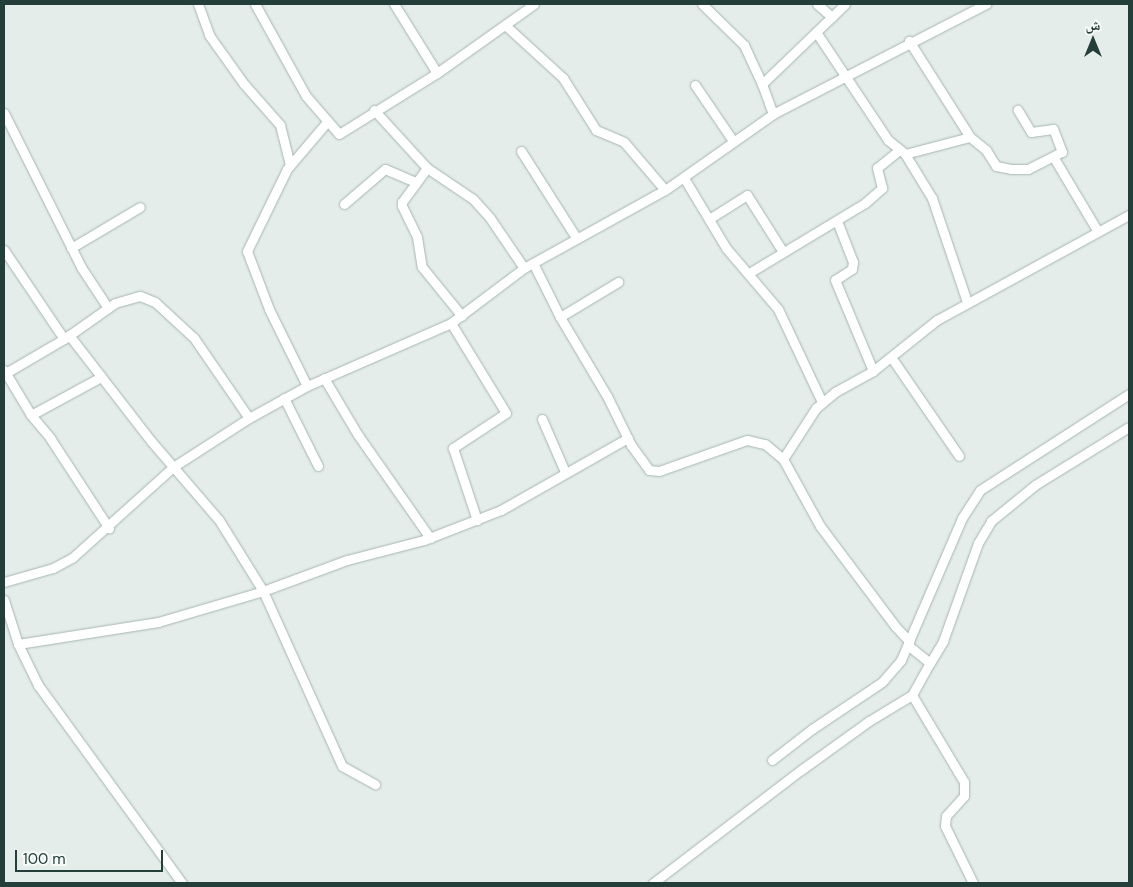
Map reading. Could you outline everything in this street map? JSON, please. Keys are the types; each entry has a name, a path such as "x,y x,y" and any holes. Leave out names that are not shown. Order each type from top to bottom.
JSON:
{"street":[{"path":"198,4 209,35 244,84 280,125 290,164"},
{"path":"255,4 306,96 336,134 341,134 374,110 437,73 506,25 532,4"},
{"path":"394,4 437,73"},
{"path":"702,4 744,45 773,114"},
{"path":"817,4 832,17"},
{"path":"762,84 845,4"},
{"path":"4,582 64,563 109,528 173,467 250,418 307,386 451,323 533,262 665,190 773,114 909,41 986,4"},
{"path":"506,25 563,78 592,126 602,134 624,142 665,190"},
{"path":"816,32 902,153 936,208 968,302"},
{"path":"909,41 970,137 986,150 998,166 1028,169 1054,158 1063,149 1053,128 1031,132 1018,110"},
{"path":"696,85 733,141"},
{"path":"374,110 427,168 473,199 490,218 524,268"},
{"path":"4,113 71,248 108,308"},
{"path":"307,386 269,309 247,251 290,164 326,123"},
{"path":"749,273 837,221 882,190 877,168 902,153 970,137"},
{"path":"521,151 577,238"},
{"path":"1054,158 1097,230"},
{"path":"427,168 402,204 417,237 421,264 462,316"},
{"path":"344,204 383,169 416,182"},
{"path":"684,178 731,254 749,273 778,310 822,402"},
{"path":"709,218 747,195 783,252"},
{"path":"71,248 140,207"},
{"path":"783,459 806,421 822,402 873,371 937,320 1129,214"},
{"path":"837,221 853,262 852,268 835,280 873,371"},
{"path":"4,250 67,337 173,467 211,508 263,591 342,766 375,784"},
{"path":"533,262 560,318 607,396 644,465 654,471 748,440 765,444 783,459 820,526 894,626 930,663"},
{"path":"560,318 618,282"},
{"path":"109,528 50,438 31,415 4,372 67,337 124,299 140,296 159,306 194,338 250,418"},
{"path":"451,323 506,413 453,448 476,520"},
{"path":"891,357 959,456"},
{"path":"31,415 101,378"},
{"path":"324,378 358,435 430,538"},
{"path":"772,760 812,729 882,682 894,670 909,643 962,518 980,490 1129,394"},
{"path":"284,398 318,466"},
{"path":"542,419 565,472"},
{"path":"654,883 801,770 868,722 912,695 943,641 978,544 991,521 1036,485 1129,426"},
{"path":"18,644 158,622 263,591 347,560 430,538 522,499 565,472 628,438"},
{"path":"4,600 18,644 49,702 182,883"},
{"path":"912,695 964,782 964,796 946,816 945,826 973,883"}]}
